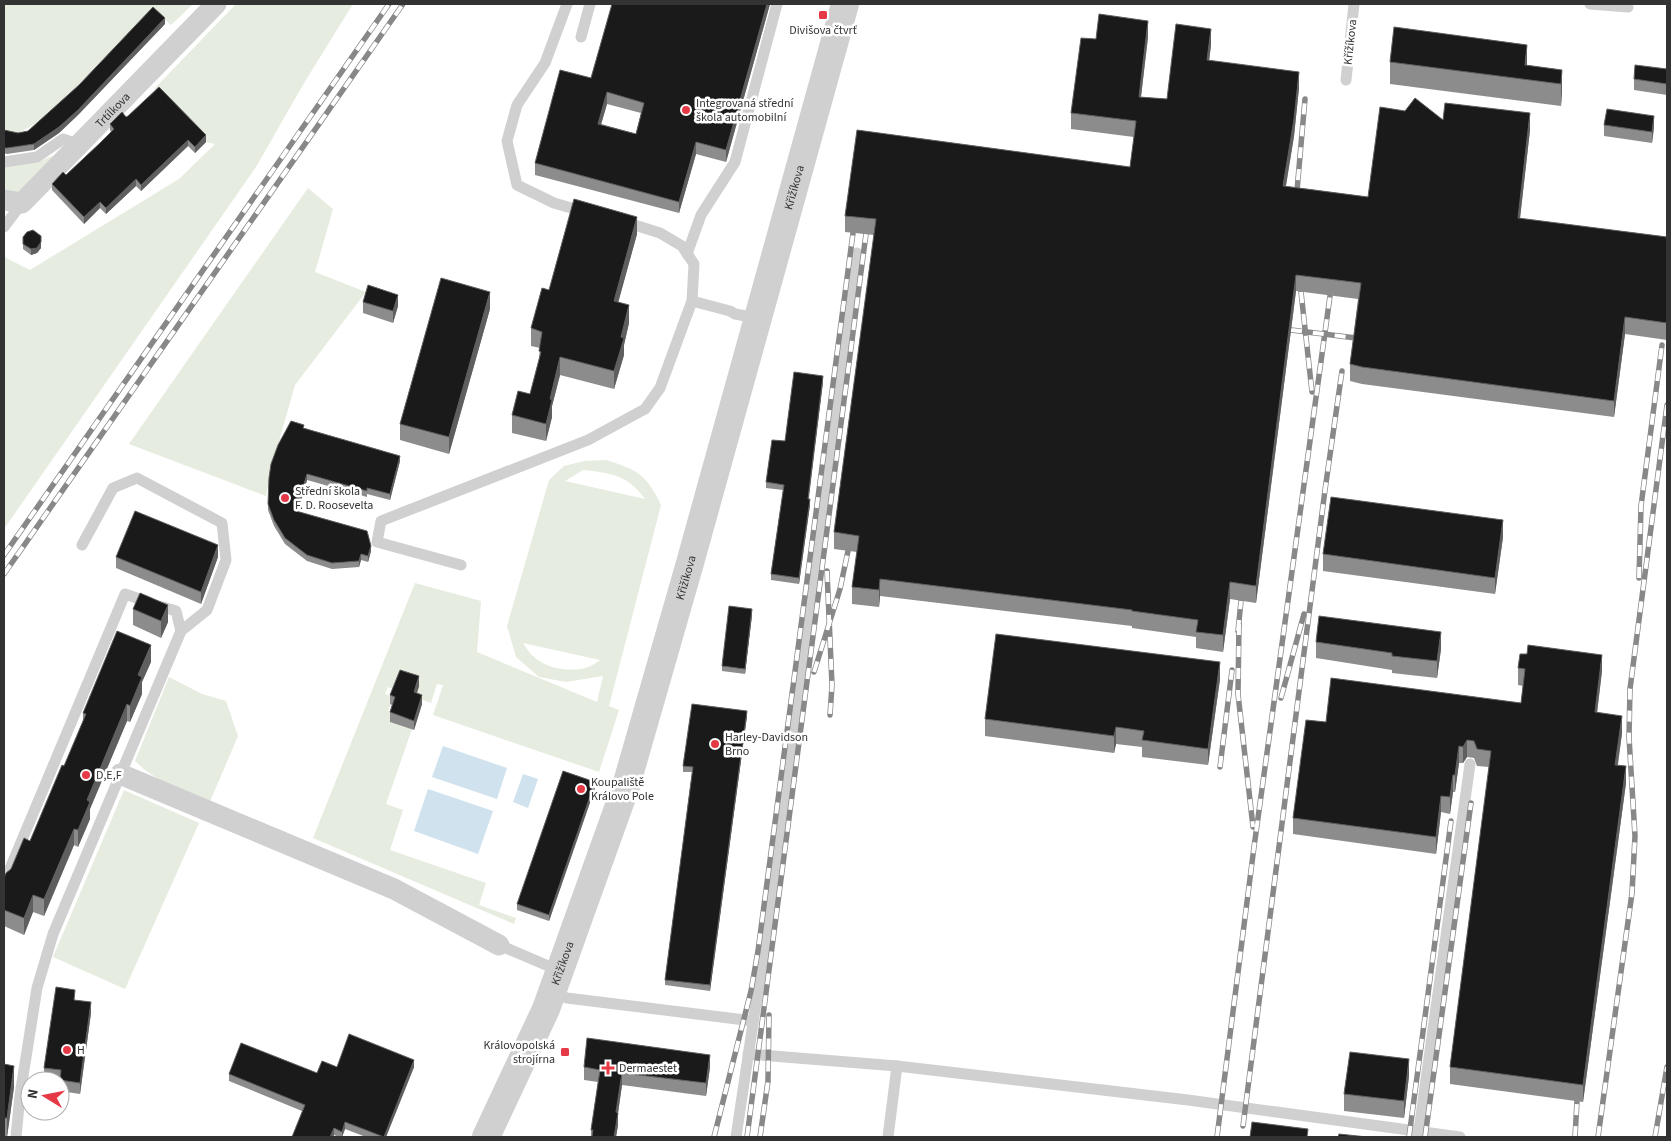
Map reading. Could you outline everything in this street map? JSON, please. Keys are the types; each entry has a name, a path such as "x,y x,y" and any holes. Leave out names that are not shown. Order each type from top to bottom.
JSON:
{"street":[{"name":"Trtílkova","path":"13,202 80,145 216,4"},
{"name":"Křižíkova","path":"490,1136 556,982 626,786 845,4"},
{"path":"120,774 394,889 508,948"}],"lane":[{"path":"461,564 377,542 381,521 588,440 645,408 660,388 692,301 694,264 682,246 660,233 554,203 517,185 507,141 517,105 545,62 567,4"},
{"path":"581,37 590,4"},
{"path":"687,254 701,215 735,162 778,4"},
{"name":"Křížíkova","path":"1346,80 1354,4"},
{"path":"1590,4 1628,7"},
{"path":"4,162 37,157 63,139 80,145"},
{"path":"4,227 13,202"},
{"path":"736,1137 781,836 857,253"},
{"path":"692,301 735,314 757,318"},
{"path":"16,1137 18,1080 37,988 53,934 181,631 207,610 226,560 222,524 137,478 113,488 82,545"},
{"path":"4,883 125,594 148,602"},
{"path":"163,607 176,611 181,631"},
{"path":"1418,1134 1470,764"},
{"path":"508,948 556,982 572,999 753,1021"},
{"path":"748,1054 897,1066 1188,1100 1418,1134 1460,1137"},
{"path":"888,1137 897,1066"}],"shaded area":[{"path":"4,4 193,4 171,25 153,10 47,117 15,135 4,132"},
{"path":"236,4 353,4 304,83 256,167 4,529 4,255 6,258 30,270 179,179 215,144 206,142 154,89"},
{"path":"57,154 21,193 4,193 4,166 38,162"},
{"path":"308,188 333,209 315,272 366,292 295,385 272,466 266,496 129,444"},
{"path":"606,460 634,470 651,486 661,505 609,706 619,710 599,772 433,715 443,685 437,684 431,703 388,687 385,694 393,697 388,711 393,713 390,722 412,729 386,804 403,810 390,850 486,883 479,905 516,918 514,924 313,838 415,583 481,601 477,652 597,702 603,676 566,682 539,677 516,657 507,626 549,480 564,466 584,461","holes":["583,470 602,472 625,480 639,491 645,499 565,481","523,643 600,660 585,668 566,670 540,661 530,653"]},
{"path":"169,677 202,694 226,701 238,736 208,806 160,780 135,761"},
{"path":"124,790 199,823 125,989 53,957"}],"water":[{"path":"443,746 507,768 497,799 432,777"},
{"path":"523,774 538,779 528,808 513,802"},
{"path":"428,789 493,811 478,854 414,831"}],"building":[{"name":"Integrovaná střední škola automobilní","path":"612,4 767,4 726,150 696,142 679,202 535,163 560,70 591,78","holes":["607,92 644,103 636,134 598,124"]},
{"path":"153,7 165,18 78,110 59,127 34,144 4,148 4,130 18,133 28,131 79,85"},
{"path":"1099,14 1148,21 1139,97 1167,99 1176,24 1211,29 1207,60 1299,72 1294,119 1283,186 1368,197 1380,107 1405,111 1415,98 1443,120 1445,103 1530,113 1518,218 1667,237 1667,323 1625,317 1614,401 1350,364 1361,283 1296,275 1256,586 1230,582 1223,635 1196,632 1198,620 1132,610 880,579 879,590 852,587 859,536 834,532 876,219 845,216 857,130 1130,167 1136,121 1071,113 1081,38 1096,39"},
{"path":"1394,27 1527,45 1525,65 1562,70 1561,84 1390,62"},
{"path":"1635,65 1667,69 1667,84 1634,79"},
{"path":"159,87 206,135 195,147 188,140 141,185 136,179 106,208 100,202 84,217 52,184 63,172 66,175 114,129 110,124 122,112 126,117 128,116"},
{"path":"1607,109 1654,116 1652,132 1604,125"},
{"path":"574,199 637,217 614,301 629,305 621,337 624,338 614,371 560,357 546,424 512,415 518,391 530,394 541,352 539,351 542,332 531,328 542,288 549,290"},
{"path":"33,230 41,236 41,242 37,248 31,249 23,244 23,237 27,232"},
{"path":"441,278 490,292 449,437 400,424"},
{"path":"368,285 398,295 393,311 363,302"},
{"path":"794,372 823,376 808,499 810,499 799,578 771,574 784,485 766,482 772,440 785,441"},
{"name":"Střední škola F. D. Roosevelta","path":"291,421 304,425 303,428 400,456 390,494 367,488 367,491 307,474 296,511 367,531 371,546 368,556 361,554 359,561 332,563 307,555 285,538 274,520 268,504 271,464 278,445"},
{"path":"1331,497 1503,520 1495,578 1323,554"},
{"path":"135,511 218,545 201,592 116,557"},
{"path":"140,593 168,605 161,621 133,609"},
{"path":"729,606 752,609 745,669 722,666"},
{"path":"1319,616 1441,632 1437,661 1392,656 1392,653 1316,642"},
{"name":"D,E,F","path":"117,631 151,645 138,675 142,677 130,706 127,704 87,800 90,802 78,830 74,829 44,899 33,895 24,918 4,910 4,878 11,869 24,838 30,841 86,714 83,713"},
{"path":"996,634 1220,662 1208,749 1142,740 1144,731 1116,727 1114,736 985,719"},
{"path":"1528,645 1602,655 1595,712 1622,716 1615,765 1626,766 1583,1085 1450,1067 1491,751 1477,749 1474,741 1467,740 1463,747 1459,746 1450,797 1441,796 1436,837 1293,818 1306,720 1326,722 1331,678 1521,703 1525,669 1518,668 1520,654 1527,654"},
{"path":"400,670 419,676 414,692 422,695 414,721 390,712 395,697 390,695"},
{"path":"692,704 747,711 710,985 665,980 693,767 683,766"},
{"path":"563,771 595,782 549,915 517,904"},
{"name":"H","path":"56,987 75,990 74,1000 91,1002 80,1083 70,1082 70,1071 44,1068"},
{"path":"349,1034 414,1060 384,1137 345,1122 342,1132 334,1128 330,1137 292,1137 305,1105 229,1074 241,1043 317,1073 322,1061 337,1067"},
{"path":"587,1038 710,1055 706,1083 622,1073 614,1137 592,1137 593,1130 591,1130 600,1070 584,1067"},
{"path":"1350,1052 1409,1059 1404,1101 1344,1094"},
{"path":"4,1064 14,1066 7,1118 4,1118"},
{"path":"1252,1122 1308,1129 1307,1137 1250,1137"},
{"path":"1339,1134 1367,1137 1338,1137"}],"railway":[{"path":"4,555 389,4"},
{"path":"4,574 403,4"},
{"path":"1296,202 1305,99"},
{"path":"714,1137 751,991 758,951 853,233"},
{"path":"747,1137 866,234"},
{"path":"1301,292 1312,392"},
{"path":"1217,1137 1254,847 1330,296"},
{"path":"1291,330 1356,338"},
{"path":"1639,578 1641,506 1662,345"},
{"path":"1243,1126 1342,371"},
{"path":"1598,1137 1632,893 1635,836 1629,737 1630,689 1667,405"},
{"path":"814,672 840,589 848,551"},
{"path":"827,571 832,685 830,715"},
{"path":"1238,631 1241,601"},
{"path":"1281,698 1304,614"},
{"path":"1239,624 1238,694 1253,827"},
{"path":"1220,767 1232,670"},
{"path":"1425,1137 1471,803"},
{"path":"1409,1137 1451,821"},
{"path":"760,1137 768,1081 769,1015"},
{"path":"1655,1137 1667,1067"},
{"path":"1575,1137 1577,1101"}],"place":[{"name":"Divišova čtvrť","path":"823,15"},
{"name":"Integrovaná střední škola automobilní","path":"686,110"},
{"name":"Střední škola F. D. Roosevelta","path":"285,498"},
{"name":"Harley-Davidson Brno","path":"715,744"},
{"name":"D,E,F","path":"86,775"},
{"name":"Koupaliště Královo Pole","path":"581,789"},
{"name":"H","path":"67,1050"},
{"name":"Královopolská strojírna","path":"565,1052"},
{"name":"Dermaestet","path":"608,1068"}]}
